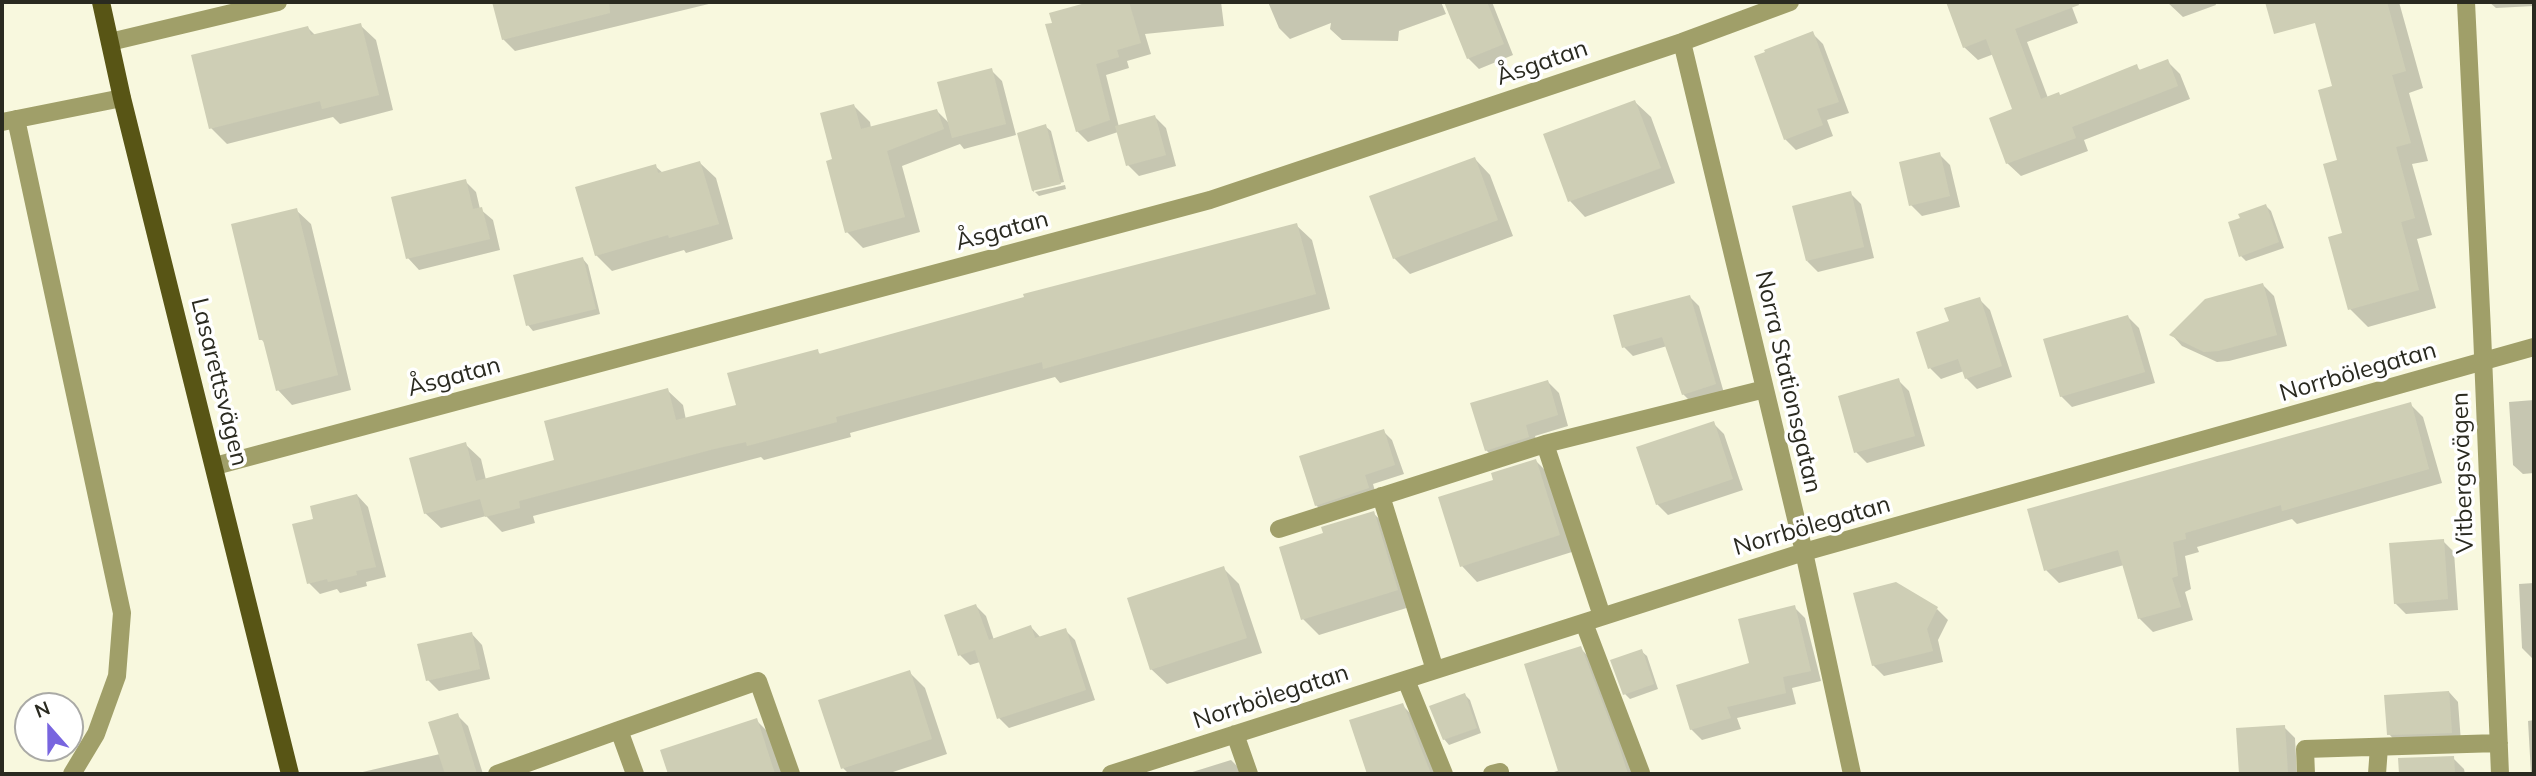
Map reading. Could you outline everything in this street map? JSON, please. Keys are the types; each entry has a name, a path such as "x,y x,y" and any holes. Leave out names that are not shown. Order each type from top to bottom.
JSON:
{"main road":[{"name":"Lasarettsvägen","path":"101,2 122,98 290,774"}],"street":[{"path":"110,42 278,2"},
{"name":"Åsgatan","path":"215,466 1210,201 1682,42 1790,2"},
{"name":"Vitbergsvägen","path":"2466,2 2500,774"},
{"name":"Norra Stationsgatan","path":"1682,42 1804,552 1853,774"},
{"path":"72,774 96,734 117,676 122,613 9,121 122,98"},
{"name":"Norrbölegatan","path":"1111,774 1804,552 2534,347"},
{"path":"1279,529 1545,444 1765,389"},
{"path":"1545,444 1602,616"},
{"path":"1381,496 1435,670"},
{"path":"1584,622 1641,773"},
{"path":"1406,680 1444,774"},
{"path":"497,774 758,681 791,774"},
{"path":"620,730 635,774"},
{"path":"1235,734 1249,774"},
{"path":"2306,774 2305,749 2499,743"},
{"path":"2377,774 2379,747"}],"building":[{"path":"492,2 609,2 610,13 502,40"},
{"path":"1089,2 1129,2 1141,43 1117,50 1119,57 1096,64 1110,120 1076,132 1045,24 1052,23 1049,13"},
{"path":"1444,2 1487,2 1504,44 1467,59"},
{"path":"1946,2 2078,2 2079,5 2015,29 2041,99 2059,92 2060,95 2137,64 2139,70 2168,59 2178,86 2072,127 2076,138 2006,164 1989,118 2012,109 1986,39 1963,48"},
{"path":"2265,2 2387,2 2406,71 2392,75 2411,143 2396,147 2415,218 2401,222 2419,290 2348,310 2328,237 2342,233 2323,164 2337,160 2318,90 2332,86 2315,23 2274,34"},
{"path":"361,23 379,95 322,109 320,101 209,129 191,55 308,26 311,35"},
{"path":"1813,31 1839,102 1817,109 1823,125 1784,140 1754,56"},
{"path":"992,68 1006,124 952,138 937,82"},
{"path":"1635,100 1661,168 1568,202 1543,134"},
{"path":"854,104 861,129 937,109 944,129 887,151 905,217 845,233 826,161 832,159 820,113"},
{"path":"1155,115 1166,155 1126,166 1115,126"},
{"path":"1046,124 1061,184 1032,191 1017,133"},
{"path":"1940,152 1950,196 1909,206 1899,162"},
{"path":"1475,157 1498,220 1393,259 1369,196"},
{"path":"700,161 719,224 595,256 575,187 656,164 658,173"},
{"path":"466,179 473,209 482,207 490,239 406,259 391,197"},
{"path":"1851,191 1864,247 1806,261 1792,206"},
{"path":"2266,204 2279,242 2239,257 2228,222 2240,218 2238,214"},
{"path":"297,208 338,375 276,391 263,340 259,340 231,224"},
{"path":"1297,223 1316,294 1043,369 1042,362 836,417 837,422 747,446 746,442 714,449 519,501 520,508 485,517 480,499 424,514 409,458 466,442 476,481 554,460 544,421 668,388 676,420 736,405 727,373 818,349 819,354 1024,297 1023,294"},
{"path":"583,257 596,309 526,326 513,275"},
{"path":"2263,283 2277,335 2218,351 2204,352 2169,335 2205,299"},
{"path":"1690,295 1716,384 1682,395 1662,337 1622,348 1613,315"},
{"path":"1980,297 2002,366 1965,379 1958,359 1928,369 1916,332 1949,321 1944,308"},
{"path":"2128,315 2145,372 2060,397 2043,339"},
{"path":"1899,378 1915,436 1854,453 1838,396"},
{"path":"1548,380 1558,415 1526,425 1529,437 1485,451 1470,403"},
{"path":"2411,402 2429,469 2282,511 2281,505 2185,533 2186,539 2173,542 2178,576 2172,578 2181,607 2138,619 2118,550 2044,571 2027,509"},
{"path":"1714,421 1733,479 1656,505 1636,447"},
{"path":"1384,429 1395,465 1365,475 1369,488 1315,506 1299,456"},
{"path":"1536,459 1560,535 1460,567 1438,497 1493,480 1491,473"},
{"path":"357,494 376,567 356,571 357,575 307,584 292,524 313,519 310,506"},
{"path":"1374,511 1398,590 1301,620 1279,547 1323,533 1321,527"},
{"path":"2444,539 2448,599 2394,604 2389,543"},
{"path":"1224,566 1247,638 1150,670 1127,598"},
{"path":"1896,582 1938,607 1927,629 1933,651 1872,666 1853,593"},
{"path":"976,604 989,640 1031,625 1035,638 1066,628 1086,690 997,719 975,650 958,656 944,615"},
{"path":"1795,605 1811,671 1783,677 1786,693 1727,707 1731,718 1690,730 1676,685 1749,663 1738,619"},
{"path":"472,632 480,669 426,681 417,644"},
{"path":"1581,646 1628,774 1559,774 1524,664"},
{"path":"1642,649 1654,684 1623,695 1610,660"},
{"path":"910,670 932,739 841,769 818,700"},
{"path":"2449,691 2452,733 2387,735 2384,695"},
{"path":"1465,693 1477,728 1443,740 1429,706"},
{"path":"1403,703 1431,774 1367,774 1349,720"},
{"path":"458,713 477,774 445,774 428,722"},
{"path":"757,718 775,774 668,774 660,750"},
{"path":"2285,725 2288,774 2239,774 2236,728"},
{"path":"2454,756 2455,774 2399,774 2398,758"}]}
